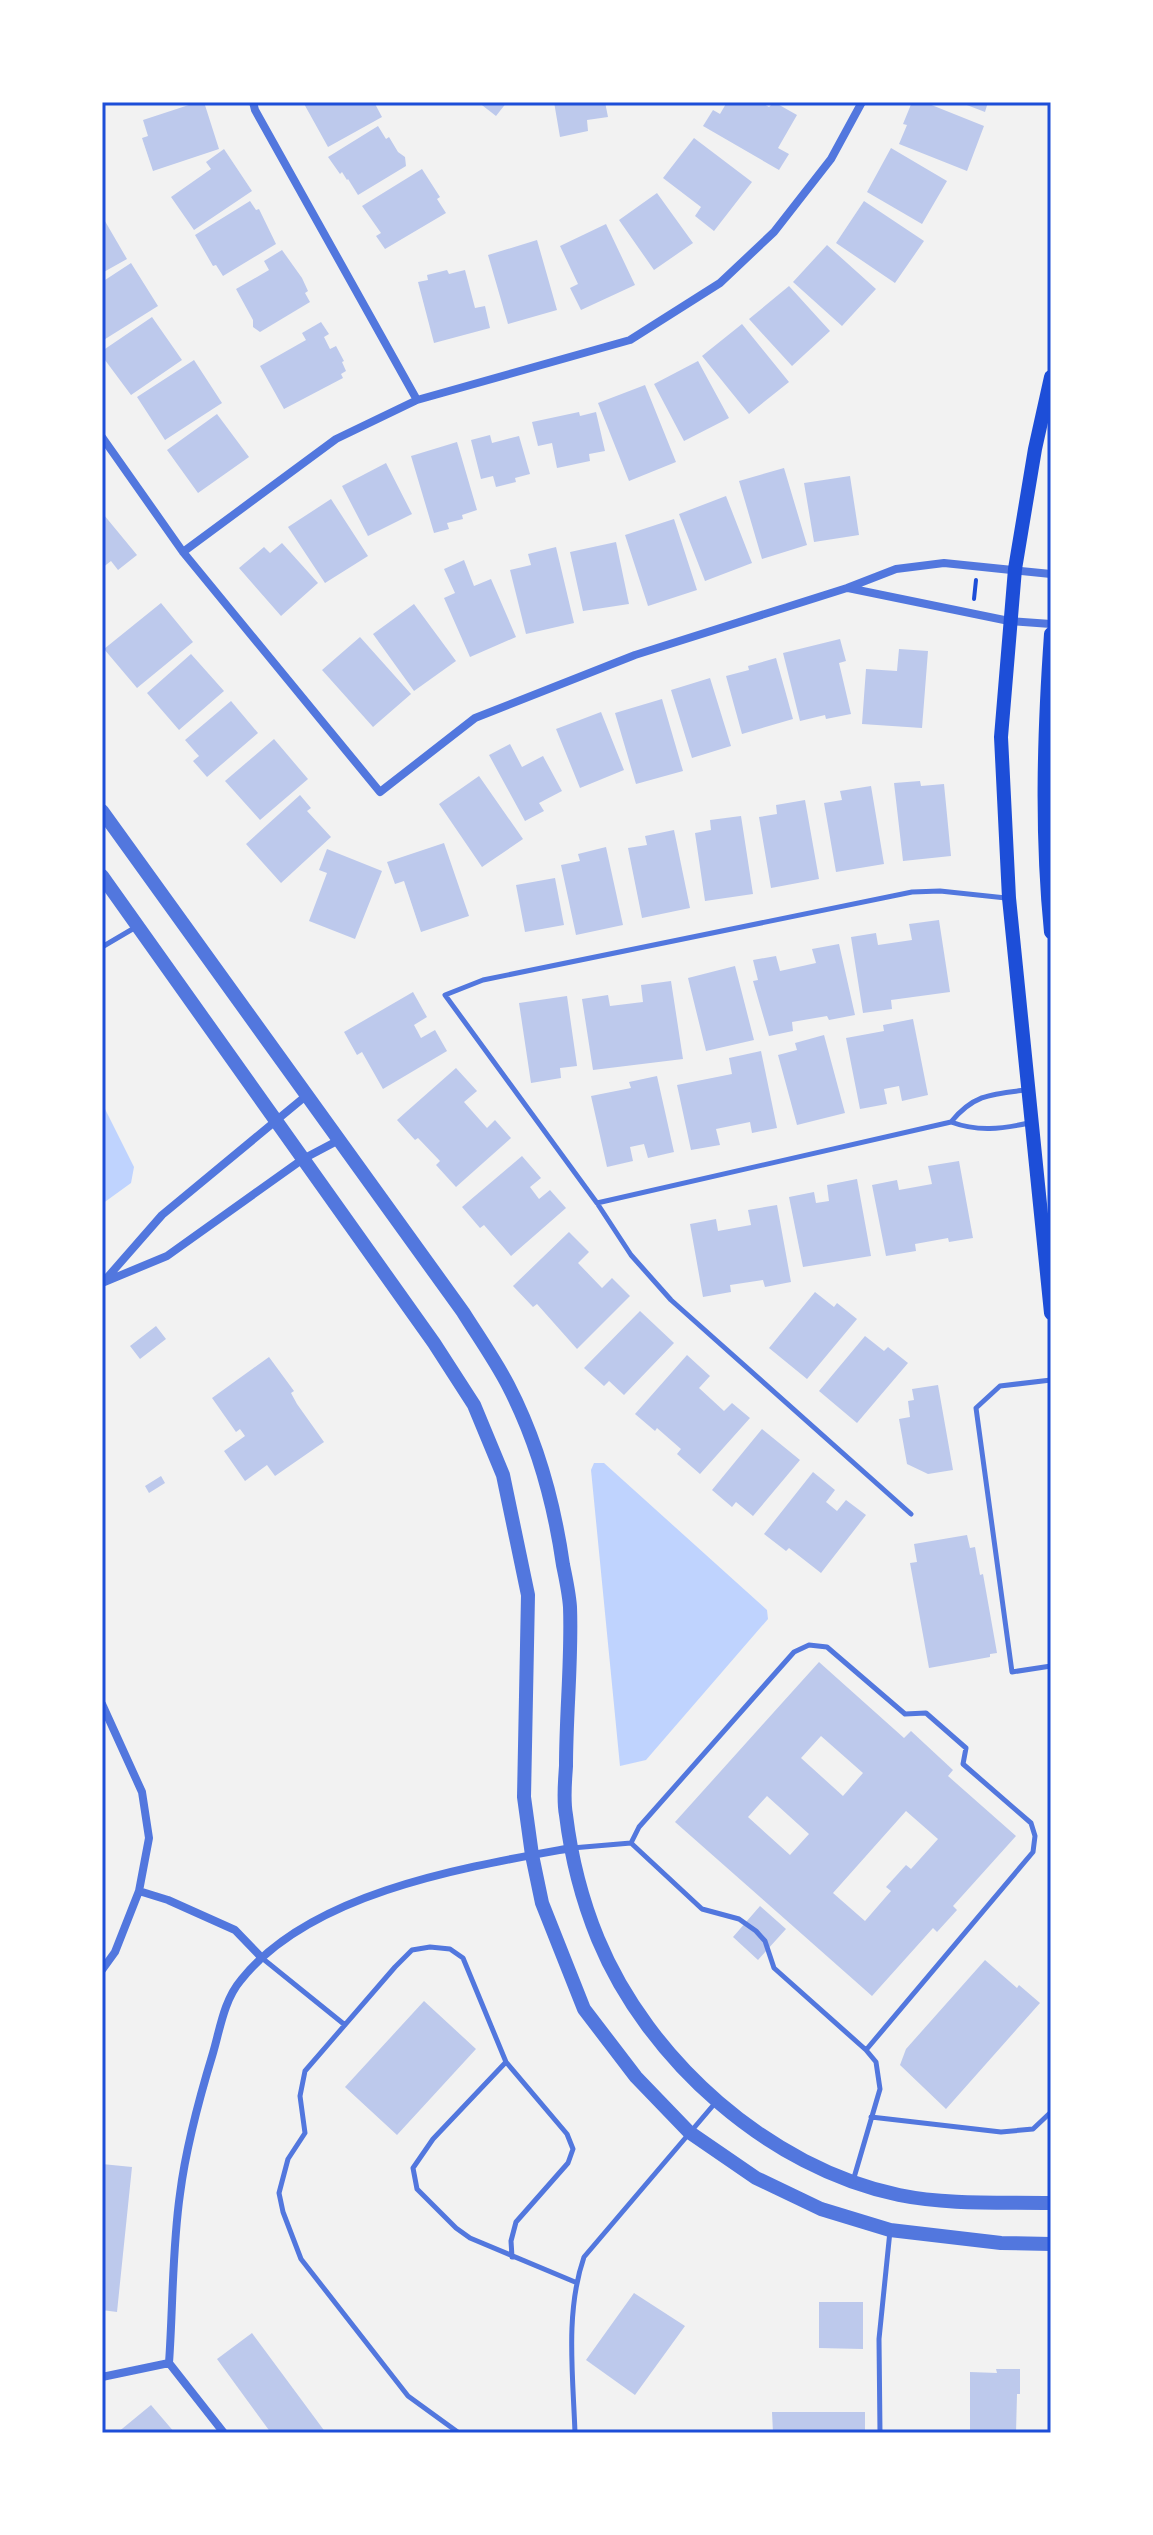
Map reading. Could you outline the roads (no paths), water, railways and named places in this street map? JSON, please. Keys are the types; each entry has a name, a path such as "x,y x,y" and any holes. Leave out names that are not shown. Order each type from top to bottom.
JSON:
{"main road":[{"path":"1051,377 1035,449 1015,569 1001,737 1009,898 1051,1313"},
{"path":"1051,634 1043,740 1045,870 1051,932"}],"street":[{"path":"253,102 417,400"},
{"path":"183,552 336,439 417,400 630,340 720,283 774,232 803,196 831,159 862,102"},
{"path":"102,437 183,552 380,792 475,718 635,655 847,588 896,569 944,563 1051,574"},
{"path":"847,588 1009,621 1051,624"},
{"path":"102,811 463,1312 508,1385 538,1453 557,1526 570,1606 565,1811 571,1848 598,1939 633,2003 676,2060 717,2101 754,2131 789,2153 852,2182 898,2195 945,2202 1051,2203"},
{"path":"102,876 434,1343 474,1405 503,1475 528,1595 524,1797 532,1855 542,1903 584,2009 636,2077 689,2132 756,2178 821,2209 890,2230 1001,2243 1051,2244"},
{"path":"102,1283 162,1215 307,1095"},
{"path":"102,1283 167,1256 303,1159 339,1140"},
{"path":"102,1704 142,1792 149,1838 139,1891 115,1952 102,1970"},
{"path":"224,2433 169,2363 179,2195 195,2114 227,2004 240,1981 262,1958 295,1932 359,1900 425,1878 571,1848"},
{"path":"139,1891 168,1900 235,1930 262,1958"},
{"path":"102,2377 169,2363"}],"lane":[{"path":"911,1514 671,1300 631,1255 597,1203 445,995 483,980 912,892 940,891 1009,898"},
{"path":"102,947 138,926"},
{"path":"951,1122 966,1104 1027,1089"},
{"path":"597,1203 951,1122 970,1129 1003,1129 1031,1123"},
{"path":"1051,1380 1000,1386 976,1408 1012,1672 1051,1666"},
{"path":"631,1843 639,1827 794,1652 809,1645 827,1647 905,1714 926,1713 966,1748 963,1764 1031,1823 1035,1836 1033,1852 866,2050"},
{"path":"571,1848 631,1843 702,1909 739,1919 756,1931 765,1941 774,1968 866,2050 876,2062 880,2089 852,2182"},
{"path":"459,2433 408,2396 301,2259 279,2193 283,2173 305,2133 300,2096 305,2071 412,1950 430,1947 450,1949 463,1958 506,2062 567,2134 573,2149 568,2163 516,2222 511,2241 512,2257"},
{"path":"262,1958 345,2025"},
{"path":"506,2062 433,2139 413,2168 417,2189 470,2238 575,2282"},
{"path":"575,2433 572,2330 575,2282 584,2257 717,2101"},
{"path":"871,2117 1001,2132 1033,2129 1051,2112"},
{"path":"880,2433 879,2339 890,2230"}],"water":[{"path":"102,1103 134,1167 131,1183 102,1204"},
{"path":"594,1463 604,1463 767,1610 768,1619 646,1760 620,1766 591,1470"}]}
